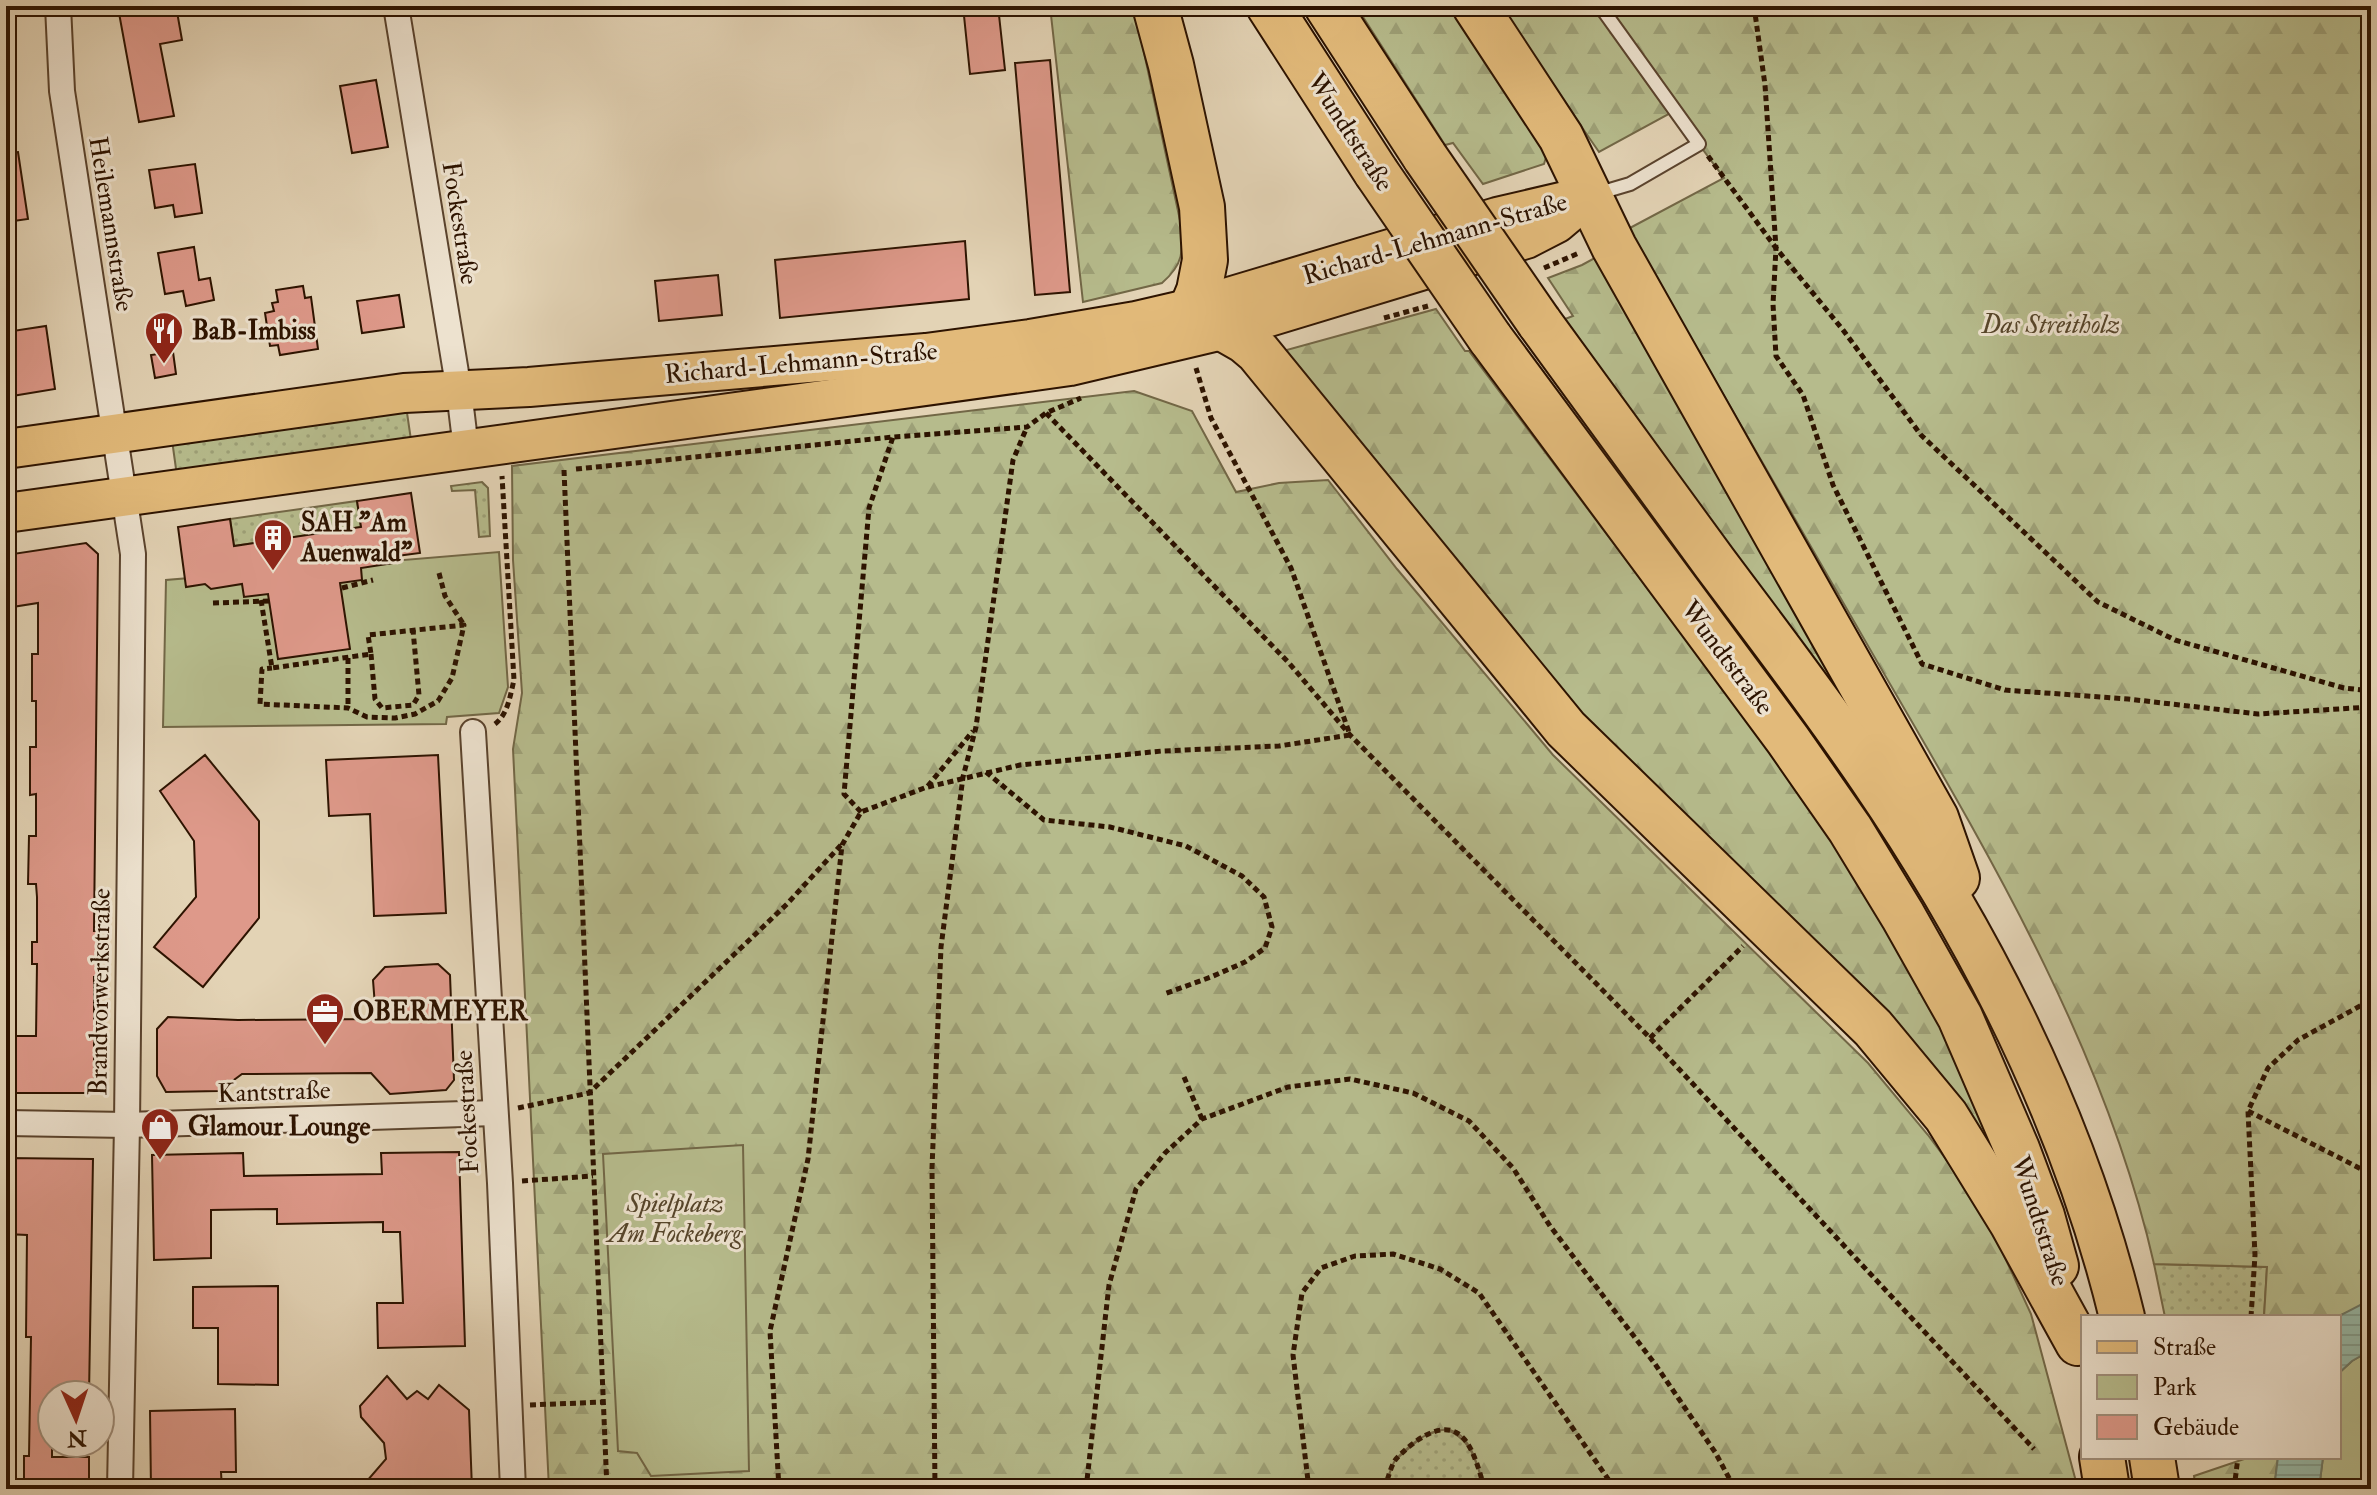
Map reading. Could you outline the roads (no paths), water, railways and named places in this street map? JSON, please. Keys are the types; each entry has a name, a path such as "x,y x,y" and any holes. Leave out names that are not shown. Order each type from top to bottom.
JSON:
{"highway":[{"path":"1155,6 1202,207 1205,260 1199,291 1208,318 1258,352 1566,729 1873,1028 1946,1116 2012,1223 2081,1354"},
{"name":"Wundtstraße","path":"1269,6 1376,172 1490,338 1788,740 1850,829 1903,916 1960,1017 2017,1149 2042,1216 2081,1354"},
{"name":"Wundtstraße","path":"1327,6 1425,157 1539,322 1872,778 1920,852 1992,978 2037,1070 2096,1225 2121,1315"},
{"path":"1475,6 1561,137 1614,247 1936,818 1992,978"},
{"path":"2102,1459 2107,1489"},
{"path":"2152,1459 2157,1489"}],"main road":[{"name":"Richard-Lehmann-Straße","path":"6,449 404,393 529,387 926,353 1136,321 1298,309 1526,239 1557,223 1589,196"},
{"name":"Richard-Lehmann-Straße","path":"6,513 1070,366 1208,318"}],"street":[{"name":"Heilemannstraße","path":"58,6 62,91 123,497"},
{"name":"Fockestraße","path":"396,6 466,449"},
{"name":"Brandvorwerkstraße","path":"120,1489 133,554 123,497"},
{"name":"Fockestraße","path":"473,732 500,1183 513,1489"},
{"name":"Kantstraße","path":"6,1123 127,1125 495,1113"}],"lane":[{"path":"1589,196 1630,184 1699,144 1600,6"}],"place":[{"name":"BaB-Imbiss","path":"164,365"},
{"name":"SAH \"Am Auenwald\"","path":"273,572"},
{"name":"OBERMEYER","path":"325,1046"},
{"name":"Glamour Lounge","path":"160,1161"}],"park label":[{"name":"Das Streitholz","path":"2051,325"},
{"name":"Spielplatz Am Fockeberg","path":"675,1219"}]}
